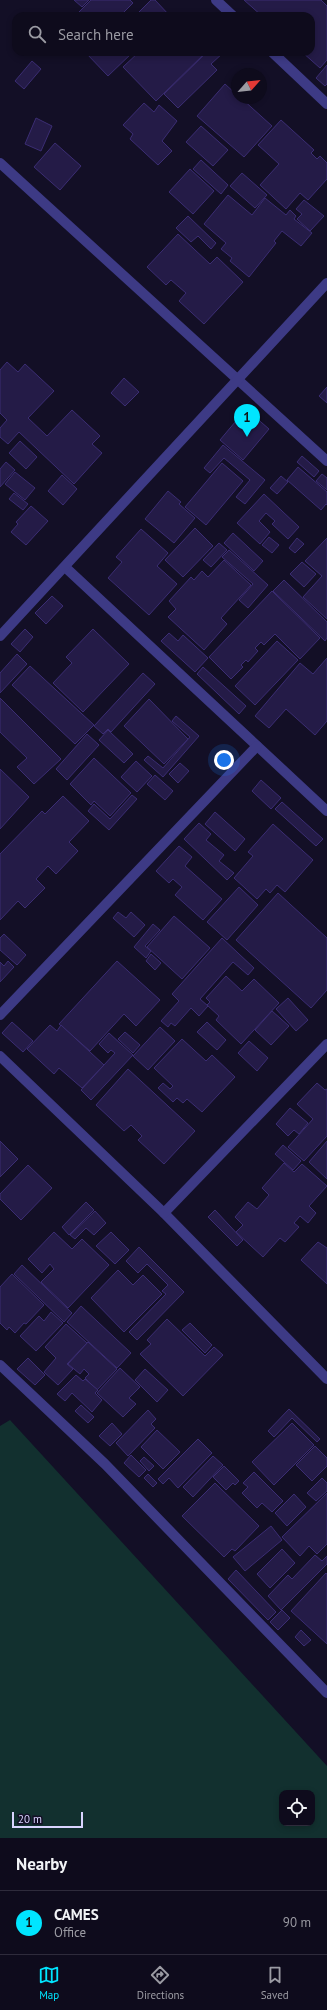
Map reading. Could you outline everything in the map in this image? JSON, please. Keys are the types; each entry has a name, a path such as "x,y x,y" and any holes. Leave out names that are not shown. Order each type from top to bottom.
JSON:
{"street":[{"path":"220,1 230,12"},
{"path":"276,56 327,104"},
{"path":"0,163 327,462"},
{"path":"0,636 327,283"},
{"path":"65,566 327,811"},
{"path":"0,1015 258,746"},
{"path":"164,1213 327,1044"},
{"path":"0,1056 164,1213 327,1380"},
{"path":"0,1364 105,1464 327,1693"}],"green space":[{"path":"10,1420 327,1766 327,1838 0,1838 0,1426"}],"building":[{"path":"74,0 89,0 82,7"},
{"path":"91,0 130,0 133,3 124,12 79,12"},
{"path":"151,0 155,0 166,12 139,12"},
{"path":"244,0 321,0 327,6 327,60 320,68 306,56 315,56 315,12 258,12"},
{"path":"89,56 129,56 108,76"},
{"path":"135,56 202,56 156,101 123,67"},
{"path":"203,56 220,56 211,64 217,70 178,108 164,94"},
{"path":"32,61 41,69 24,89 15,81"},
{"path":"327,65 327,84 325,86 316,78"},
{"path":"225,84 231,90 231,104 248,104 272,126 244,157 197,116"},
{"path":"144,103 154,112 159,105 177,121 162,141 172,151 158,165 130,139 133,134 123,125"},
{"path":"36,118 52,126 41,151 25,144"},
{"path":"281,120 314,150 311,153 317,159 320,156 327,163 327,179 308,200 300,193 286,209 260,185 279,164 258,145"},
{"path":"201,126 228,150 213,166 186,142"},
{"path":"55,143 81,166 60,190 34,167"},
{"path":"201,160 228,185 221,194 193,169"},
{"path":"190,169 214,191 193,214 169,192"},
{"path":"242,173 267,195 255,208 230,186"},
{"path":"228,195 252,215 265,198 286,215 290,210 296,216 294,219 312,233 301,246 282,231 274,241 276,243 249,277 230,261 232,258 221,249 226,243 204,224"},
{"path":"304,200 324,216 310,231 297,219 302,214 296,209"},
{"path":"188,216 216,243 211,249 198,236 191,242 176,228"},
{"path":"178,234 210,264 217,257 243,282 204,324 179,301 186,293 171,280 166,285 147,267"},
{"path":"7,362 18,372 25,364 54,391 28,418 47,436 72,410 100,436 92,444 102,453 74,484 19,432 8,444 0,437 0,428 7,420 0,413 0,370"},
{"path":"124,378 139,392 125,406 111,393"},
{"path":"327,387 327,403 319,396"},
{"path":"246,409 269,429 243,460 220,440"},
{"path":"20,441 37,457 26,469 9,453"},
{"path":"223,445 265,480 245,504 236,497 250,480 224,458 210,473 204,468"},
{"path":"302,456 319,471 314,477 297,462"},
{"path":"6,462 15,470 0,487 0,469"},
{"path":"222,463 243,481 206,525 185,507"},
{"path":"298,467 327,492 327,505 326,504 321,510 287,480"},
{"path":"15,472 35,488 25,500 5,484"},
{"path":"322,474 327,478 327,490 316,481"},
{"path":"62,475 77,489 63,505 48,491"},
{"path":"281,476 288,482 277,494 270,488"},
{"path":"168,491 181,502 179,504 195,518 174,543 145,519"},
{"path":"14,493 28,504 23,510 9,499"},
{"path":"264,494 299,527 288,539 272,524 275,521 266,513 259,521 270,532 260,544 237,523"},
{"path":"31,506 48,521 26,545 11,532 18,524 16,522"},
{"path":"195,528 213,546 183,577 165,560"},
{"path":"141,529 168,553 157,566 177,584 149,615 108,578 122,562 116,557"},
{"path":"233,533 263,561 254,571 224,543"},
{"path":"269,537 279,545 272,553 262,545"},
{"path":"297,538 304,544 295,553 289,548"},
{"path":"327,538 327,619 303,597 322,576 305,561"},
{"path":"219,543 227,550 211,567 203,560"},
{"path":"229,550 268,585 248,608 239,600 253,584 222,557"},
{"path":"224,560 251,585 221,618 227,624 204,650 168,617 176,609 169,601 191,577 194,580 202,571 208,577"},
{"path":"302,562 316,574 304,587 290,574"},
{"path":"284,580 327,622 327,638 325,641 273,591"},
{"path":"272,591 320,638 300,659 275,634 264,645 261,642 255,648 258,651 248,662 246,660 241,665 243,667 231,679 209,657"},
{"path":"52,596 63,606 46,624 35,613"},
{"path":"25,629 33,637 20,652 11,644"},
{"path":"93,629 129,664 83,712 53,683 72,663 66,657"},
{"path":"169,633 178,641 183,635 208,658 195,672 161,641"},
{"path":"277,641 298,660 255,705 235,686"},
{"path":"17,654 27,664 0,693 0,673"},
{"path":"327,658 327,721 315,735 286,709 269,728 255,716 300,663 313,674"},
{"path":"30,666 94,725 75,744 12,685"},
{"path":"203,667 246,706 239,714 197,674"},
{"path":"143,673 155,684 111,732 108,729 103,734 94,726"},
{"path":"0,698 61,759 34,784 17,767 27,758 0,732"},
{"path":"149,699 188,739 164,764 124,726"},
{"path":"176,716 199,736 163,777 144,760 148,756 163,768 190,737 172,721"},
{"path":"108,730 133,754 124,763 99,740"},
{"path":"87,734 99,745 67,780 56,769"},
{"path":"94,758 131,793 110,816 94,801 91,805 70,784"},
{"path":"136,761 152,776 137,792 121,777"},
{"path":"180,763 189,771 178,783 169,774"},
{"path":"0,769 29,797 0,829"},
{"path":"155,775 173,791 165,800 147,784"},
{"path":"261,780 281,798 271,809 252,791"},
{"path":"132,795 137,799 109,830 88,811 94,804 110,819"},
{"path":"63,796 89,821 69,842 78,851 56,874 48,866 36,879 45,888 25,908 18,901 0,920 0,854 42,811 45,814"},
{"path":"282,802 323,839 316,846 275,809"},
{"path":"215,812 245,839 235,851 205,824"},
{"path":"199,823 211,834 206,840 224,855 219,861 234,873 227,880 184,839"},
{"path":"273,824 313,860 285,892 277,885 270,893 266,889 257,899 234,878 253,856 248,852"},
{"path":"179,846 192,857 185,866 222,899 203,920 175,895 182,887 173,879 169,883 156,871"},
{"path":"239,887 258,905 227,940 207,922"},
{"path":"278,893 327,938 327,990 311,1008 236,940"},
{"path":"118,912 126,918 131,912 145,925 134,937 113,918"},
{"path":"174,916 210,948 182,979 147,947"},
{"path":"153,924 160,930 145,946 151,951 146,958 134,947"},
{"path":"4,934 26,955 17,965 0,950 0,938"},
{"path":"222,938 254,968 248,975 233,962 200,999 208,1006 199,1016 191,1008 175,1026 171,1023 168,1027 161,1021 179,1001 172,994"},
{"path":"151,954 161,963 155,970 146,961"},
{"path":"8,961 14,967 0,982 0,962 4,966"},
{"path":"117,961 160,1000 136,1026 124,1014 90,1051 59,1024"},
{"path":"226,976 242,991 254,979 279,1003 241,1044 216,1020 219,1016 207,1005 210,1002 206,998"},
{"path":"288,998 308,1020 296,1031 276,1009"},
{"path":"272,1011 289,1026 271,1045 255,1030"},
{"path":"12,1022 33,1041 23,1052 2,1033"},
{"path":"207,1022 226,1040 217,1050 197,1032"},
{"path":"50,1025 57,1031 61,1025 104,1065 82,1088 59,1068 54,1074 27,1049"},
{"path":"160,1027 175,1041 148,1070 133,1056"},
{"path":"125,1032 140,1045 133,1053 118,1039"},
{"path":"109,1033 133,1055 91,1100 81,1090 115,1053 111,1050 108,1053 99,1044"},
{"path":"182,1039 206,1061 212,1055 235,1077 202,1112 187,1099 183,1103 177,1098 173,1102 158,1088 163,1083 170,1089 173,1086 154,1068"},
{"path":"249,1041 268,1058 257,1071 238,1053"},
{"path":"128,1069 195,1131 164,1164 138,1140 142,1136 131,1125 124,1131 96,1105"},
{"path":"317,1083 325,1090 327,1089 327,1136 304,1161 288,1147 313,1119 297,1104"},
{"path":"290,1108 308,1123 299,1134 294,1130 288,1136 276,1124"},
{"path":"0,1141 18,1159 0,1177"},
{"path":"327,1141 327,1179 309,1162"},
{"path":"283,1145 301,1161 293,1170 275,1154"},
{"path":"284,1163 294,1172 302,1164 327,1186 309,1206 316,1213 308,1223 300,1216 294,1223 299,1227 285,1242 280,1238 263,1257 236,1232 243,1225 235,1217 248,1202 257,1209 269,1195 262,1188"},
{"path":"28,1165 52,1188 21,1220 0,1199 0,1194"},
{"path":"86,1202 94,1210 69,1235 62,1227"},
{"path":"215,1210 243,1240 237,1246 208,1217"},
{"path":"95,1211 106,1223 94,1235 86,1228 75,1239 70,1235"},
{"path":"54,1232 72,1249 82,1239 109,1265 68,1308 41,1282 54,1269 50,1264 42,1273 28,1259"},
{"path":"111,1232 129,1250 115,1264 96,1246"},
{"path":"318,1242 327,1248 327,1284 301,1260"},
{"path":"139,1247 184,1292 137,1340 129,1332 166,1294 162,1291 168,1285 147,1264 138,1273 126,1261"},
{"path":"22,1265 72,1313 64,1322 14,1274"},
{"path":"118,1270 133,1285 143,1275 162,1294 124,1332 91,1298"},
{"path":"12,1274 44,1305 15,1333 9,1327 7,1330 0,1323 0,1287"},
{"path":"81,1306 131,1353 117,1368 67,1322"},
{"path":"51,1312 63,1323 36,1351 20,1336 39,1316 44,1321"},
{"path":"167,1319 205,1356 214,1347 223,1355 183,1396 140,1354 151,1344 147,1340"},
{"path":"190,1323 212,1345 205,1353 182,1330"},
{"path":"66,1324 87,1343 67,1364 73,1369 58,1385 44,1372 56,1358 45,1347"},
{"path":"88,1342 117,1369 97,1390 85,1378 89,1374 84,1369 80,1374 68,1364"},
{"path":"28,1358 45,1375 35,1385 17,1369"},
{"path":"120,1368 140,1387 129,1398 136,1404 123,1417 97,1393"},
{"path":"145,1369 168,1390 157,1402 135,1380"},
{"path":"76,1375 83,1381 85,1379 98,1390 95,1393 102,1400 92,1412 72,1393 65,1401 57,1394"},
{"path":"81,1405 94,1417 88,1423 75,1411"},
{"path":"289,1409 320,1439 317,1442 292,1418 274,1437 268,1431"},
{"path":"148,1410 156,1419 151,1424 155,1428 128,1456 116,1443"},
{"path":"112,1423 122,1434 110,1446 99,1436"},
{"path":"292,1423 314,1445 274,1485 252,1462"},
{"path":"157,1430 180,1452 163,1469 141,1447"},
{"path":"198,1439 212,1453 178,1488 169,1478 163,1484 158,1479"},
{"path":"315,1446 327,1458 327,1466 312,1481 296,1465"},
{"path":"131,1455 146,1470 139,1477 124,1463"},
{"path":"213,1456 223,1465 193,1497 183,1487"},
{"path":"144,1457 154,1466 149,1471 140,1461"},
{"path":"224,1466 239,1481 235,1485 233,1483 226,1490 213,1477"},
{"path":"254,1472 283,1501 272,1512 262,1503 257,1508 242,1493 248,1487 243,1483"},
{"path":"148,1474 157,1483 153,1487 144,1478"},
{"path":"322,1478 327,1483 327,1491 316,1501 307,1493"},
{"path":"215,1483 259,1526 235,1551 232,1549 224,1557 182,1516"},
{"path":"327,1493 327,1544 317,1554 309,1546 300,1556 282,1537"},
{"path":"294,1494 306,1507 287,1526 275,1513"},
{"path":"271,1526 282,1540 245,1571 233,1557"},
{"path":"282,1549 295,1563 270,1588 257,1574"},
{"path":"315,1555 322,1561 327,1556 327,1564 281,1610 268,1596 288,1575 292,1579"},
{"path":"236,1570 276,1612 268,1620 228,1579"},
{"path":"326,1573 327,1574 327,1644 291,1611"},
{"path":"282,1610 290,1618 278,1630 270,1622"},
{"path":"301,1630 311,1640 304,1646 295,1637"}],"place":[{"name":"CAMES","path":"247,437"}]}
